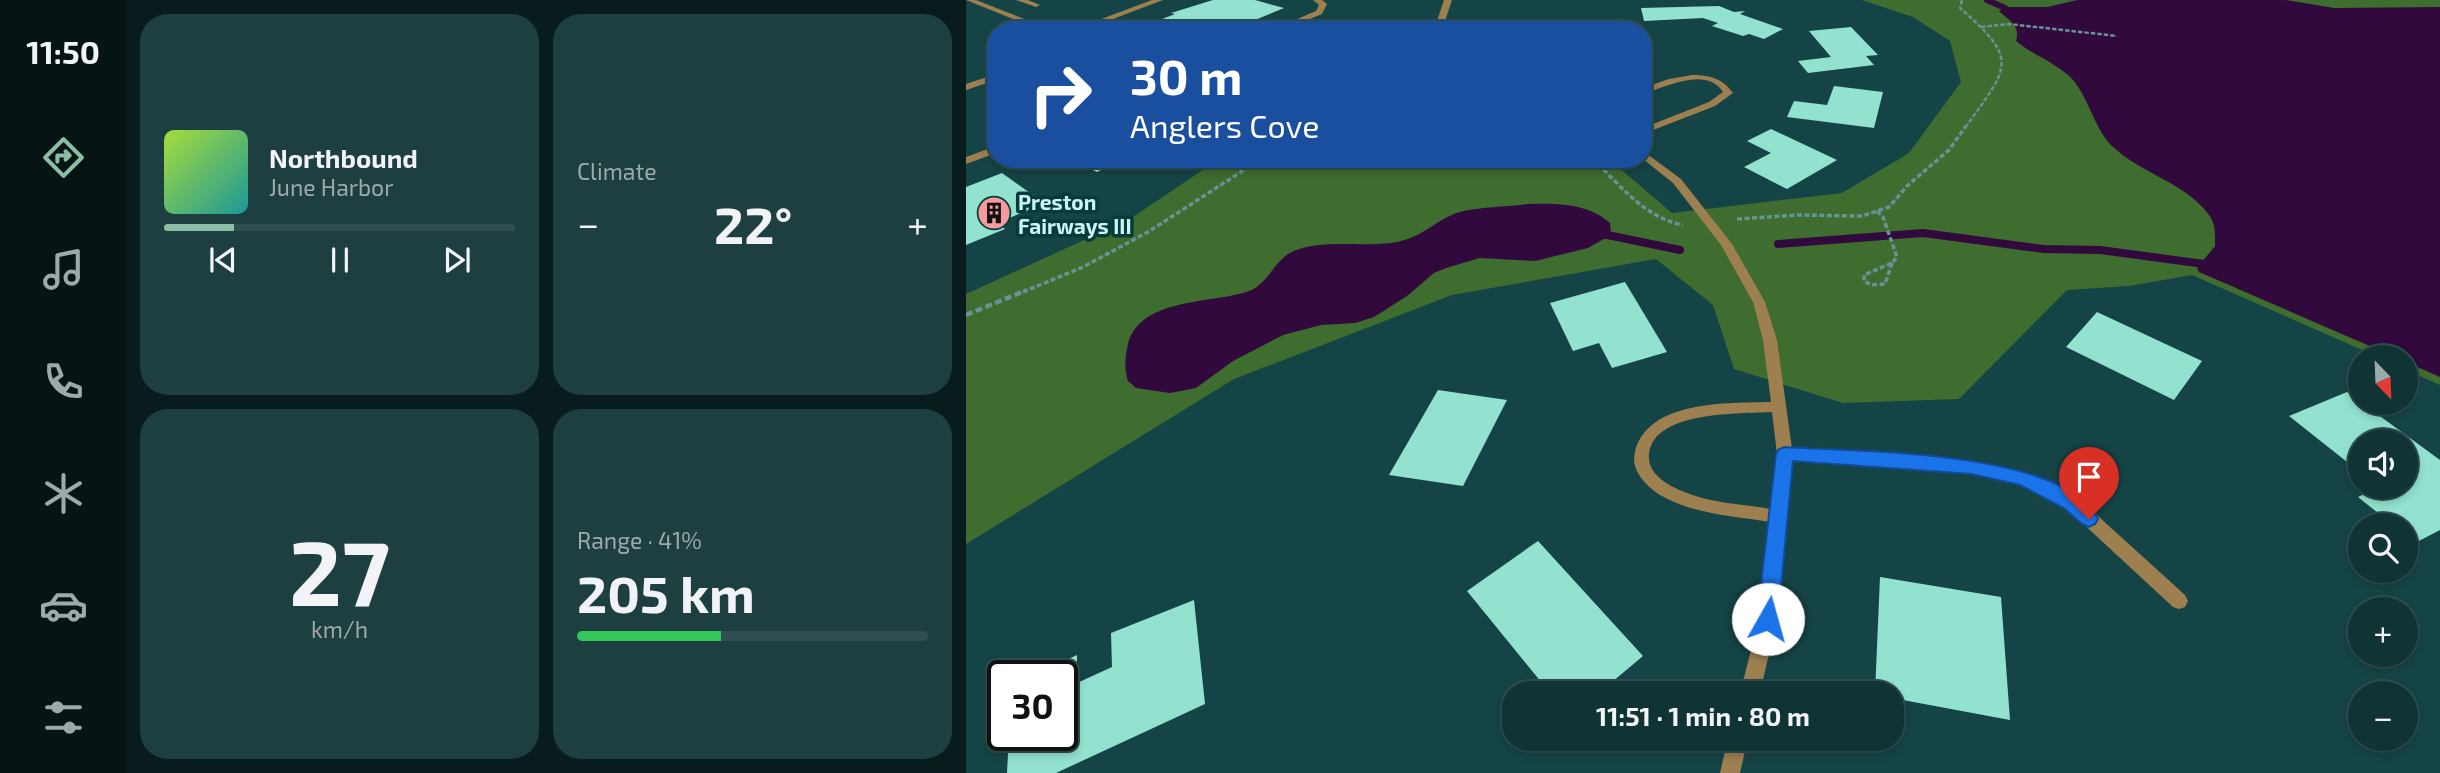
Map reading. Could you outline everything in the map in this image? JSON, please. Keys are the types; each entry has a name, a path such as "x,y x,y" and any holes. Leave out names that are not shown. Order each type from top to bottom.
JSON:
{"street":[{"path":"969,0 1024,21"},
{"path":"1020,0 1036,5"},
{"path":"1101,21 1159,0"},
{"path":"1297,21 1319,12 1323,4 1317,0"},
{"path":"1441,21 1448,0"},
{"path":"1652,89 1683,77 1697,76 1716,81 1727,89 1728,93 1712,104 1652,127"},
{"path":"966,87 987,80"},
{"path":"966,160 987,152"},
{"path":"1652,161 1677,181 1696,203 1744,271 1759,302 1770,340 1785,454 1768,619 1753,681"},
{"path":"1778,407 1708,411 1679,416 1655,427 1641,445 1642,463 1650,479 1680,498 1779,517"},
{"path":"1785,454 1960,466 2024,478 2071,502 2179,601"},
{"path":"1730,773 1735,751"}],"path":[{"path":"1729,219 1797,215 1862,216 1889,207 1908,186 1949,150 1987,97 2002,70 2001,51 1990,34 1960,8 1958,4 1962,0"},
{"path":"1980,27 2009,24 2118,36"},
{"path":"966,315 1083,267 1148,232 1247,168"},
{"path":"1602,168 1657,218 1670,225 1690,225"},
{"path":"1876,211 1883,216 1897,257 1892,263 1885,284 1879,286 1864,281 1864,275 1892,263"}],"green space":[{"path":"1862,0 2440,0 2440,385 2418,375 2418,345 2351,345 2192,275 2129,286 2067,290 1959,399 1843,403 1734,369 1713,305 1656,259 1452,295 1234,379 966,544 966,294 1130,219 1206,168 1620,168 1672,213 1842,193 1909,153 1961,82 1950,41 1913,17"}],"shaded area":[{"path":"2078,0 2286,0 2334,8 2440,7 2440,377 2418,367 2418,345 2367,345 2199,272 2197,268 2215,246 2214,226 2209,215 2176,186 2136,164 2112,146 2101,132 2074,81 2061,69 2016,41 2015,27 1999,11 2009,7 2047,7"},
{"path":"1528,204 1560,204 1592,211 1610,223 1611,235 1588,248 1535,261 1480,258 1446,268 1434,273 1407,296 1374,317 1355,323 1321,325 1283,335 1233,361 1196,388 1170,393 1136,388 1128,381 1125,363 1128,344 1135,329 1147,318 1180,305 1249,291 1262,282 1282,259 1296,250 1333,244 1397,242 1461,212"}],"building":[{"path":"1213,0 1255,0 1284,8 1253,21 1157,21 1175,14 1171,13"},
{"path":"1719,6 1734,12 1745,11 1740,14 1783,29 1764,39 1749,34 1743,36 1712,26 1718,23 1703,18 1644,21 1641,8"},
{"path":"1851,27 1878,55 1866,56 1874,65 1808,73 1798,61 1831,57 1809,31"},
{"path":"1834,86 1883,92 1874,128 1787,117 1794,101 1827,105"},
{"path":"1771,129 1837,160 1787,189 1744,167 1771,153 1747,141"},
{"path":"1089,168 1105,168 1097,172"},
{"name":"Preston Fairways III","path":"1002,173 1044,203 998,223 1005,229 966,245 966,187"},
{"path":"1625,282 1667,352 1612,368 1599,343 1573,351 1550,303"},
{"path":"2097,312 2202,361 2174,400 2066,347"},
{"path":"1438,390 1507,400 1463,486 1389,475"},
{"path":"2347,392 2348,415 2378,415 2398,429 2348,429 2348,463 2289,416"},
{"path":"2418,444 2440,460 2440,530 2418,541 2418,513 2378,513 2360,499 2418,499"},
{"path":"1538,541 1643,656 1613,681 1540,681 1467,591"},
{"path":"1880,577 2001,597 2010,720 1904,700 1904,681 1876,681"},
{"path":"1194,600 1205,704 1056,773 1007,773 1008,751 1078,751 1078,683 1112,667 1111,633"}],"waterway":[{"path":"1987,0 2005,8"},
{"path":"1598,233 1680,250"},
{"path":"1778,244 1923,233 2044,249 2100,250 2212,265"}],"place":[{"name":"Preston Fairways III","path":"994,213"}],"route":[{"path":"1768,619 1785,454 1913,461 1971,467 2024,478 2071,502 2089,519"}]}
